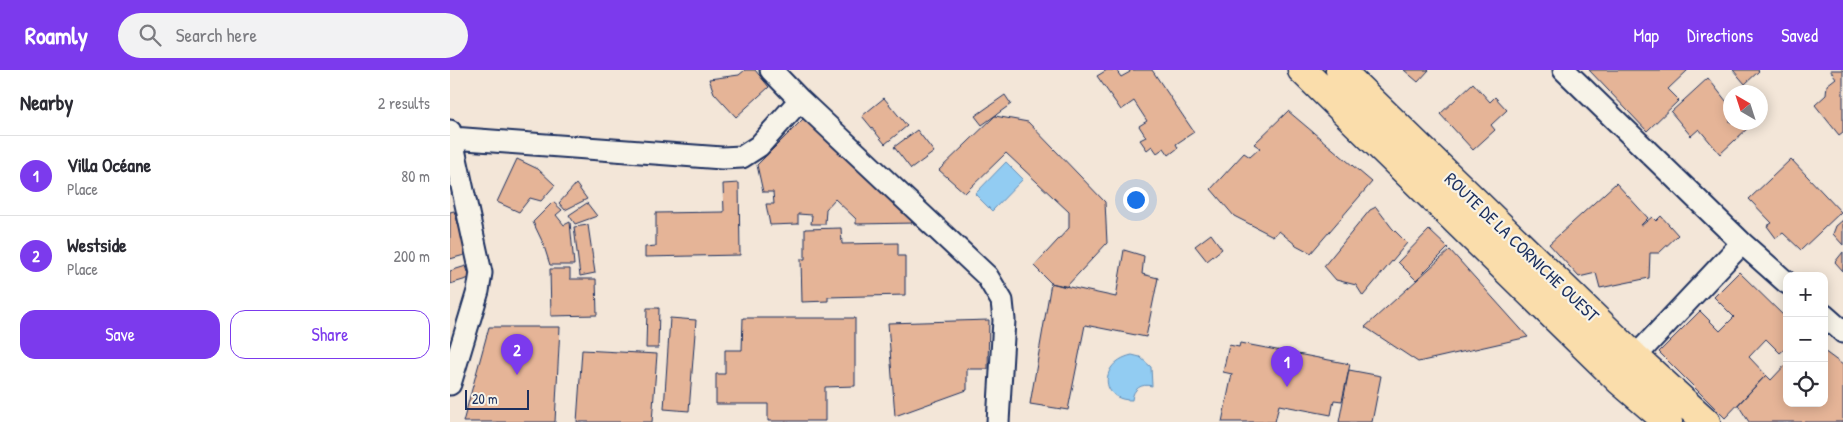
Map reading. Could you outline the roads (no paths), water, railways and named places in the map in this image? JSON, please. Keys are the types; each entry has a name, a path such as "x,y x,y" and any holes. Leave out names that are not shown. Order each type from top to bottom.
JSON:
{"highway":[{"name":"ROUTE DE LA CORNICHE OUEST","path":"1302,70 1618,380 1668,422"},
{"name":"ROUTE DE LA CORNICHE OUEST","path":"1340,70 1634,357 1706,422"}],"street":[{"path":"771,70 800,100 987,276 995,288 1002,301 1004,320 998,422"},
{"path":"1564,70 1742,243 1783,279"},
{"path":"450,384 478,290 481,273 451,134 722,158 742,157 759,146 800,100"},
{"path":"1634,357 1742,243"},
{"path":"1825,317 1843,332"}],"water":[{"path":"1006,162 1023,179 992,211 975,194"},
{"path":"1132,355 1140,357 1151,367 1152,386 1144,385 1138,388 1132,400 1121,399 1113,394 1107,380 1113,365 1121,359"}],"place":[{"name":"Westside","path":"517,375"},
{"name":"Villa Océane","path":"1287,387"}]}
